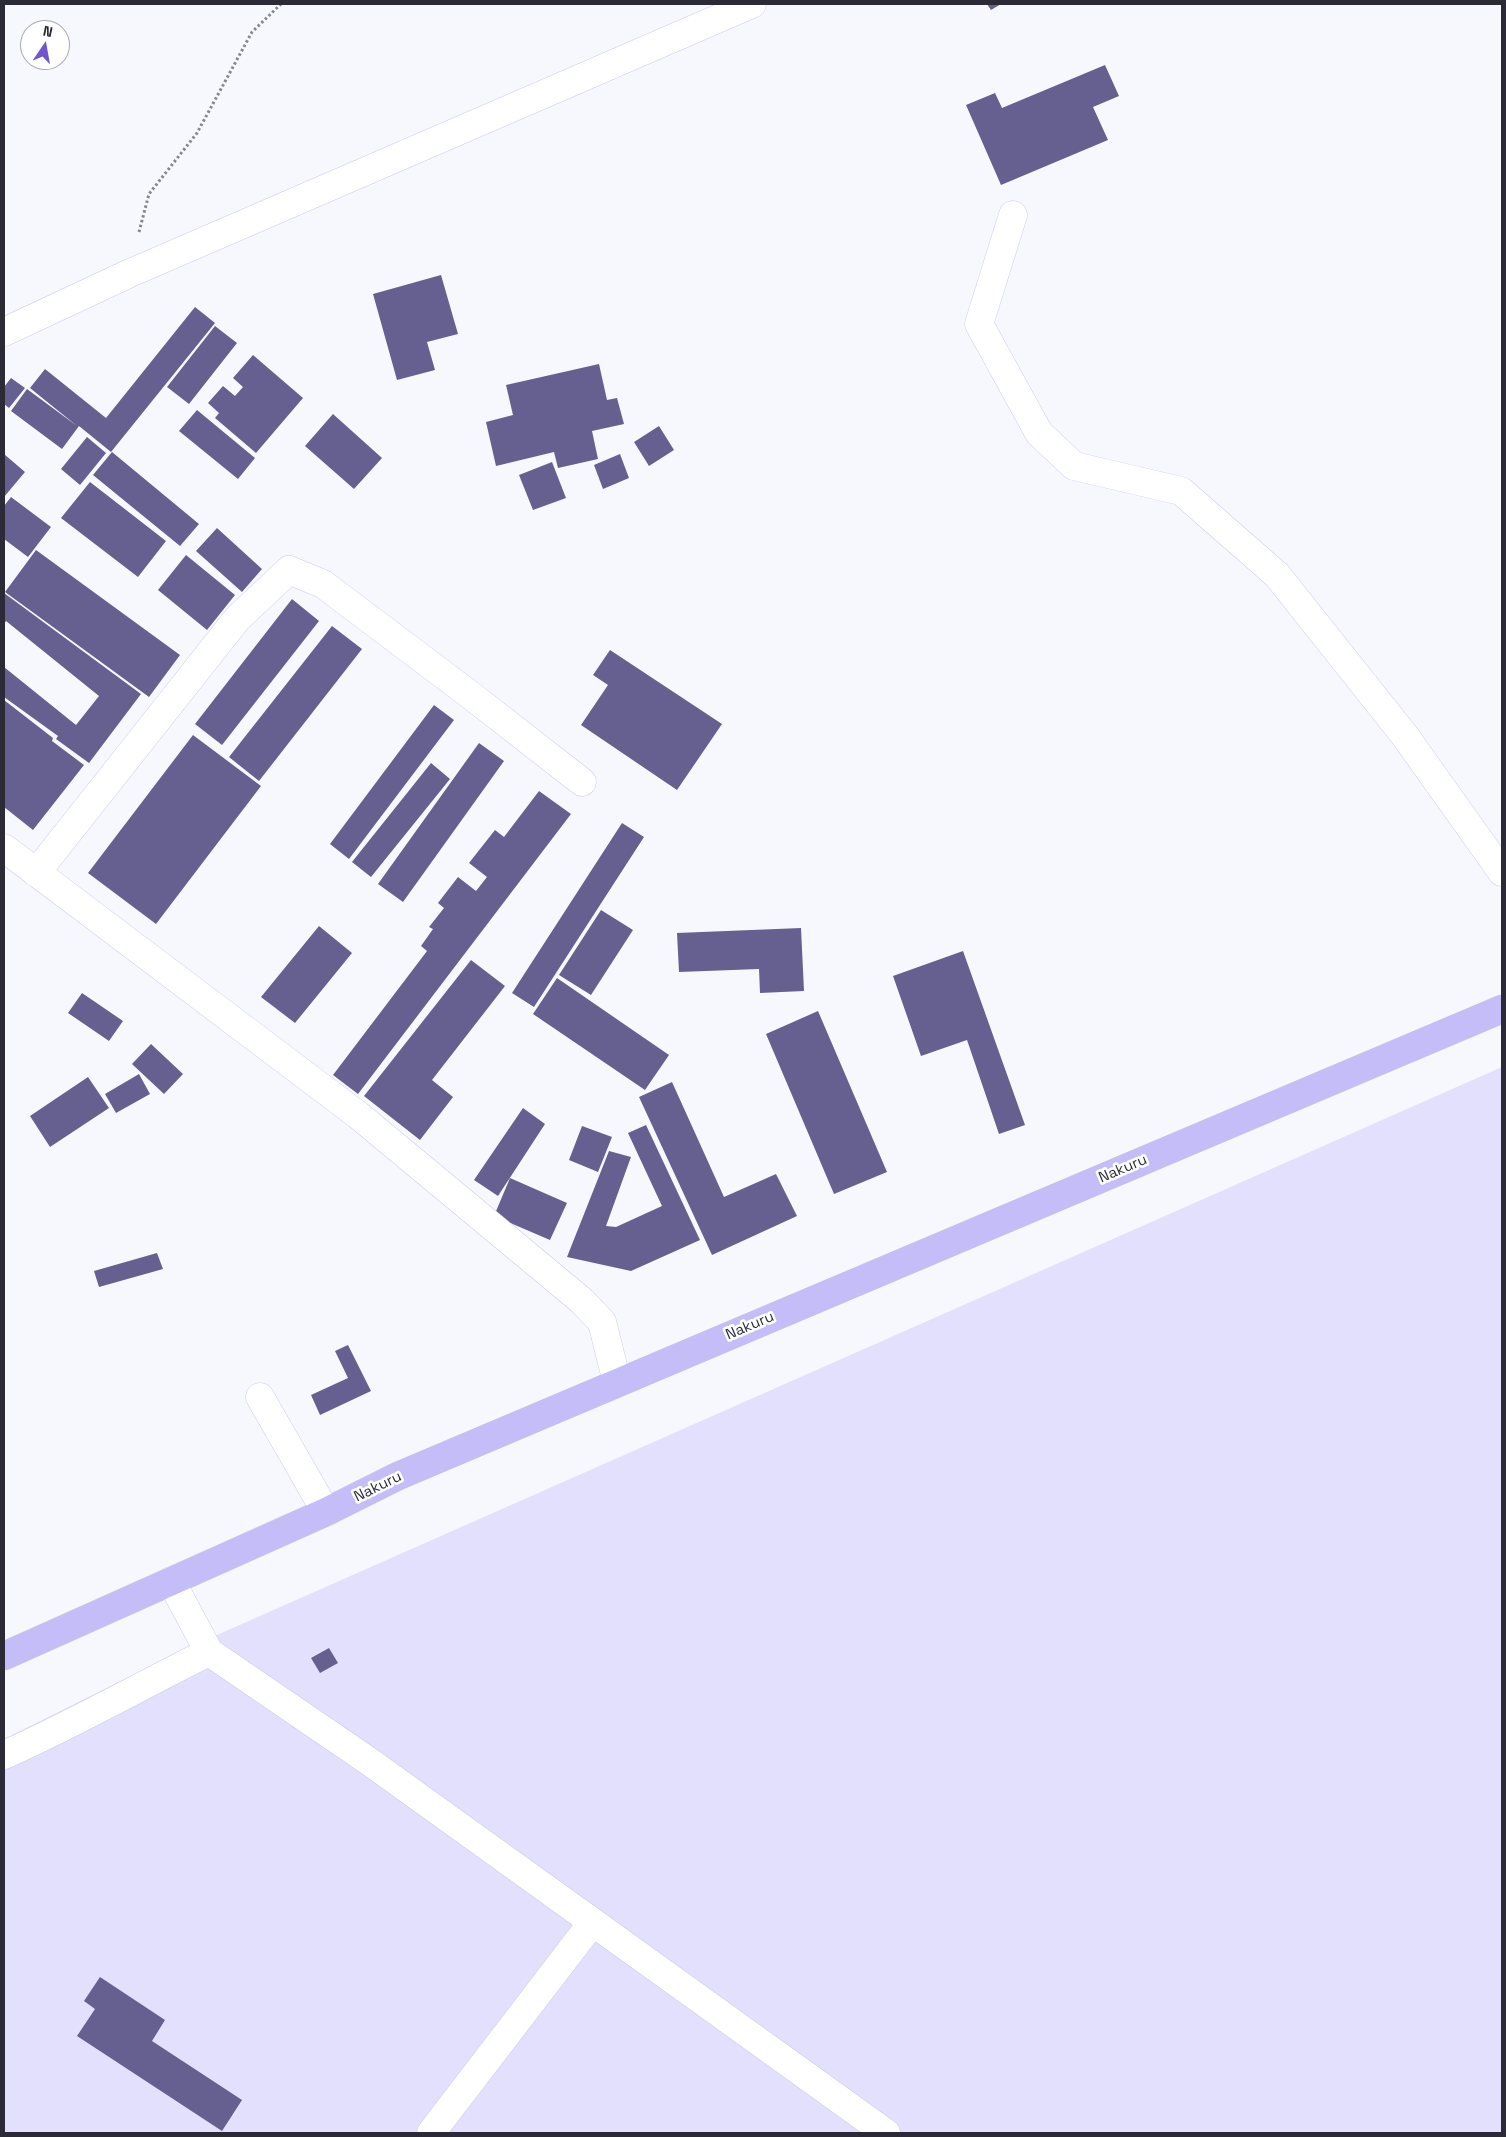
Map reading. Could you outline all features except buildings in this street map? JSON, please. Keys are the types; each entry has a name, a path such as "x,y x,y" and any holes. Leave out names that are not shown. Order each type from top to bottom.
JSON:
{"main road":[{"name":"Nakuru","path":"4,1656 170,1580 326,1512 398,1476 1502,1009"}],"street":[{"path":"4,332 128,274 752,4"},
{"path":"1013,215 979,324 1038,433 1074,466 1181,490 1277,575 1405,736 1502,872"},
{"path":"36,873 237,619 289,570 324,584 582,782"},
{"path":"4,848 358,1115 582,1301 602,1322 617,1382"},
{"path":"260,1397 326,1512"},
{"path":"170,1580 208,1652 370,1762 886,2133"},
{"path":"4,1755 60,1730 208,1652"},
{"path":"431,2133 592,1923"}],"path":[{"path":"128,274 149,194 197,133 252,32 281,4"}],"shaded area":[{"path":"1502,1067 1502,2133 4,2133 4,1739 183,1650"}]}
